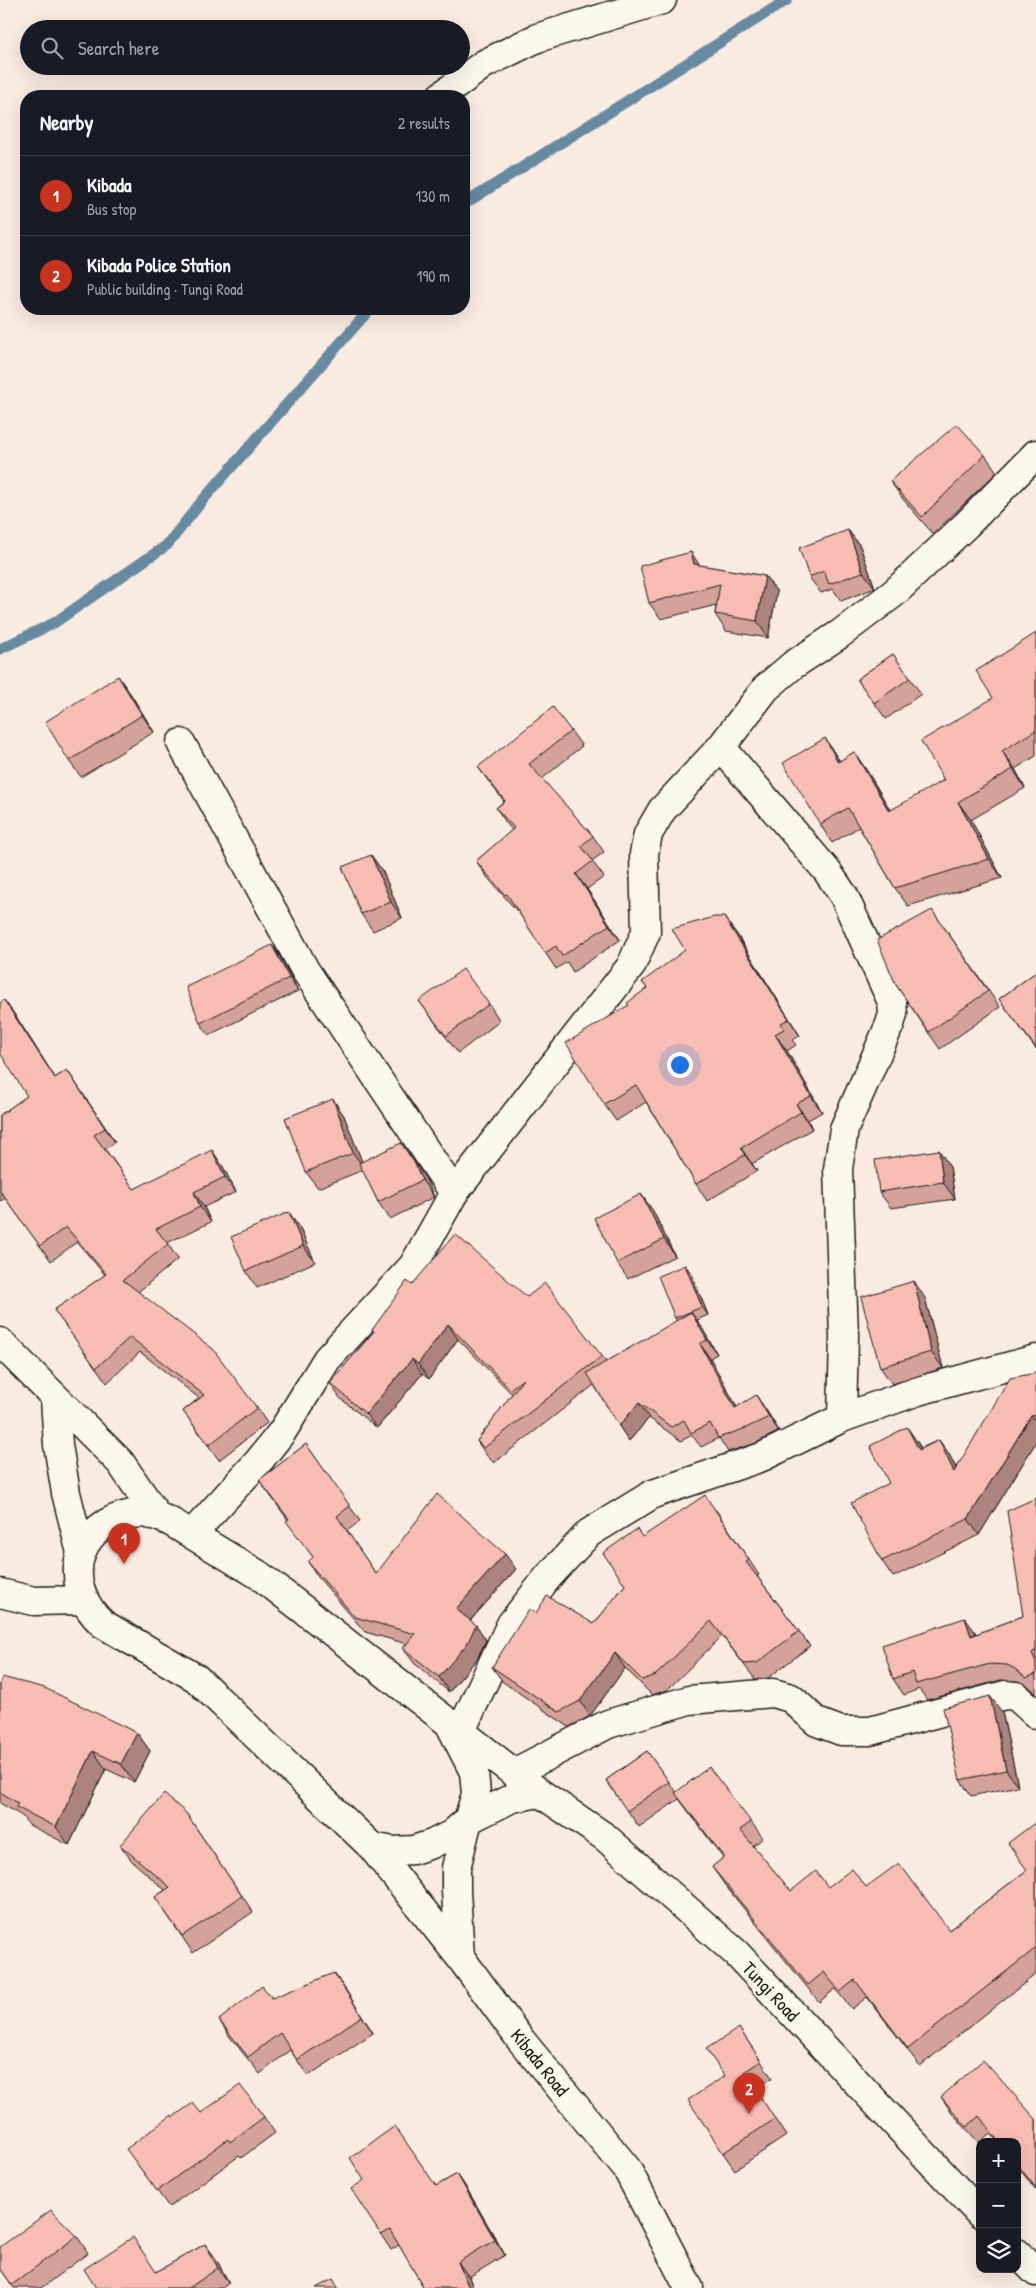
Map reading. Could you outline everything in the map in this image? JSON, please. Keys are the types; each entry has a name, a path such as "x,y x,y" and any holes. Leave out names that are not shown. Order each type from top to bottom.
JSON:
{"street":[{"path":"470,75 484,64 537,38 662,0"},
{"path":"450,90 470,75"},
{"path":"192,1534 258,1462 282,1432 326,1359 412,1266 454,1193 631,966 646,932 644,854 648,834 662,810 721,747 766,688 793,665 840,634 894,593 1036,454"},
{"path":"181,743 305,970 454,1193"},
{"path":"721,747 827,871 844,896 892,1002 893,1014 890,1024 844,1129 840,1151 838,1170 844,1336 842,1418"},
{"path":"0,1342 120,1462 157,1516"},
{"path":"460,1957 456,1868 476,1794 474,1772 455,1727 511,1624 548,1577 589,1534 653,1494 762,1457 842,1418 918,1391 1036,1359"},
{"path":"55,1399 58,1445 66,1493 81,1553"},
{"path":"0,1593 34,1601 83,1600 78,1584 78,1568 81,1553 88,1539 112,1519 126,1514 142,1513 157,1516"},
{"name":"Tungi Road","path":"157,1516 192,1534 259,1575 540,1794 605,1837 736,1953 976,2210"},
{"name":"Kibada Road","path":"83,1600 91,1614 103,1624 196,1678 372,1847 460,1957 520,2039 627,2169 689,2288"},
{"path":"514,1773 608,1724 688,1700 773,1693 791,1698 817,1722 841,1731 870,1731 1005,1695 1016,1696 1036,1714"},
{"path":"372,1847 393,1851 414,1850 452,1834 468,1820 512,1798 540,1794"},
{"path":"1021,2257 1036,2272"}],"building":[{"path":"957,424 985,455 922,517 890,481"},
{"path":"848,530 863,572 829,584 824,571 809,577 799,548"},
{"path":"691,552 694,564 765,576 757,621 715,614 720,584 649,603 640,566"},
{"path":"1036,633 1036,730 1002,751 1013,769 958,802 989,859 895,888 848,808 820,824 783,763 825,738 838,762 854,752 889,811 944,780 921,741 993,698 976,671"},
{"path":"893,654 910,678 874,703 857,679"},
{"path":"118,676 142,715 69,761 45,722"},
{"path":"553,707 571,731 529,764 593,836 581,846 593,861 576,874 609,925 562,956 556,946 545,953 507,894 505,895 476,861 514,828 496,808 505,801 478,767"},
{"path":"371,855 391,902 361,914 342,867"},
{"path":"932,910 988,991 929,1032 896,985 877,940"},
{"path":"714,917 724,917 789,1019 781,1023 784,1029 775,1034 811,1096 796,1104 801,1112 741,1148 745,1155 696,1184 636,1085 604,1104 566,1043 629,1005 627,1003 647,988 642,982 685,950 672,929"},
{"path":"272,945 289,978 200,1023 186,987"},
{"path":"463,969 489,1004 446,1036 419,1001"},
{"path":"1036,972 1036,1048 999,999"},
{"path":"4,1000 55,1078 67,1070 105,1128 94,1135 134,1189 212,1150 225,1177 194,1192 200,1207 156,1229 168,1244 123,1280 213,1349 257,1408 209,1445 183,1411 204,1395 130,1337 96,1368 54,1310 106,1274 66,1227 40,1246 0,1191 0,1115 27,1096 0,1053 0,1003"},
{"path":"333,1099 353,1153 306,1172 285,1118"},
{"path":"401,1143 414,1162 422,1180 378,1202 359,1163"},
{"path":"939,1150 943,1182 879,1192 875,1160"},
{"path":"641,1194 664,1239 617,1263 594,1218"},
{"path":"289,1212 303,1246 246,1271 231,1237"},
{"path":"455,1234 527,1297 545,1283 602,1356 484,1448 477,1441 523,1379 510,1389 448,1324 418,1364 412,1359 366,1414 330,1383 374,1331 372,1330 407,1281 412,1285"},
{"path":"685,1265 702,1307 675,1318 658,1276"},
{"path":"914,1281 931,1352 880,1367 861,1297"},
{"path":"691,1312 707,1340 700,1344 735,1408 756,1395 769,1417 718,1438 710,1423 691,1433 684,1420 671,1427 639,1403 619,1426 587,1373"},
{"path":"1036,1373 1036,1415 1031,1416 968,1519 882,1561 851,1503 889,1483 870,1446 907,1427 919,1450 939,1440 954,1472 1010,1378"},
{"path":"306,1444 350,1506 337,1516 376,1574 437,1494 505,1554 456,1609 476,1625 467,1644 439,1677 403,1648 415,1634 355,1617 308,1562 313,1557 286,1521 289,1519 259,1480"},
{"path":"705,1495 749,1560 746,1562 799,1631 757,1663 744,1664 711,1621 656,1675 642,1680 615,1653 580,1701 559,1712 492,1667 529,1609 536,1613 547,1596 594,1624 625,1585 603,1553 637,1529 642,1537"},
{"path":"1036,1498 1036,1650 1032,1653 1036,1662 1036,1674 1026,1678 1007,1665 990,1664 916,1684 912,1672 893,1679 882,1645 965,1618 971,1636 1023,1616 1007,1511"},
{"path":"2,1677 45,1688 137,1733 121,1764 93,1751 56,1827 16,1807 18,1803 0,1792 0,1684"},
{"path":"990,1696 1006,1770 960,1780 943,1708"},
{"path":"647,1751 669,1782 627,1811 606,1780"},
{"path":"709,1767 751,1822 740,1830 791,1891 816,1871 828,1887 852,1869 866,1887 899,1863 949,1930 1027,1870 1008,1843 1036,1822 1036,1948 908,2049 855,1980 840,1992 824,1972 808,1985 712,1867 724,1857 675,1793"},
{"path":"164,1794 186,1813 242,1896 182,1936 155,1897 170,1887 120,1845"},
{"path":"334,1973 362,2016 297,2060 280,2033 248,2057 219,2020 262,1986 272,1998"},
{"path":"739,2028 761,2061 744,2072 775,2119 723,2153 688,2100 725,2076 706,2049"},
{"path":"983,2060 1036,2119 1036,2188 1021,2169 1021,2138 996,2138 979,2116 967,2127 941,2097"},
{"path":"240,2085 264,2117 230,2142 228,2139 157,2191 126,2149 172,2115 173,2117 193,2103 201,2113"},
{"path":"395,2126 436,2186 457,2174 495,2240 458,2262 469,2288 424,2288 390,2230 381,2235 351,2189 364,2180 350,2158"},
{"path":"51,2210 77,2236 12,2285 0,2268 0,2247"},
{"path":"133,2237 156,2272 205,2244 218,2268 189,2288 96,2288 84,2269"},
{"path":"333,2279 338,2288 316,2288"}],"waterway":[{"path":"470,200 787,0"},
{"path":"0,649 54,623 167,545 202,501 365,315"}],"place":[{"name":"Kibada","path":"124,1564"},
{"name":"Kibada Police Station","path":"749,2114"}]}
